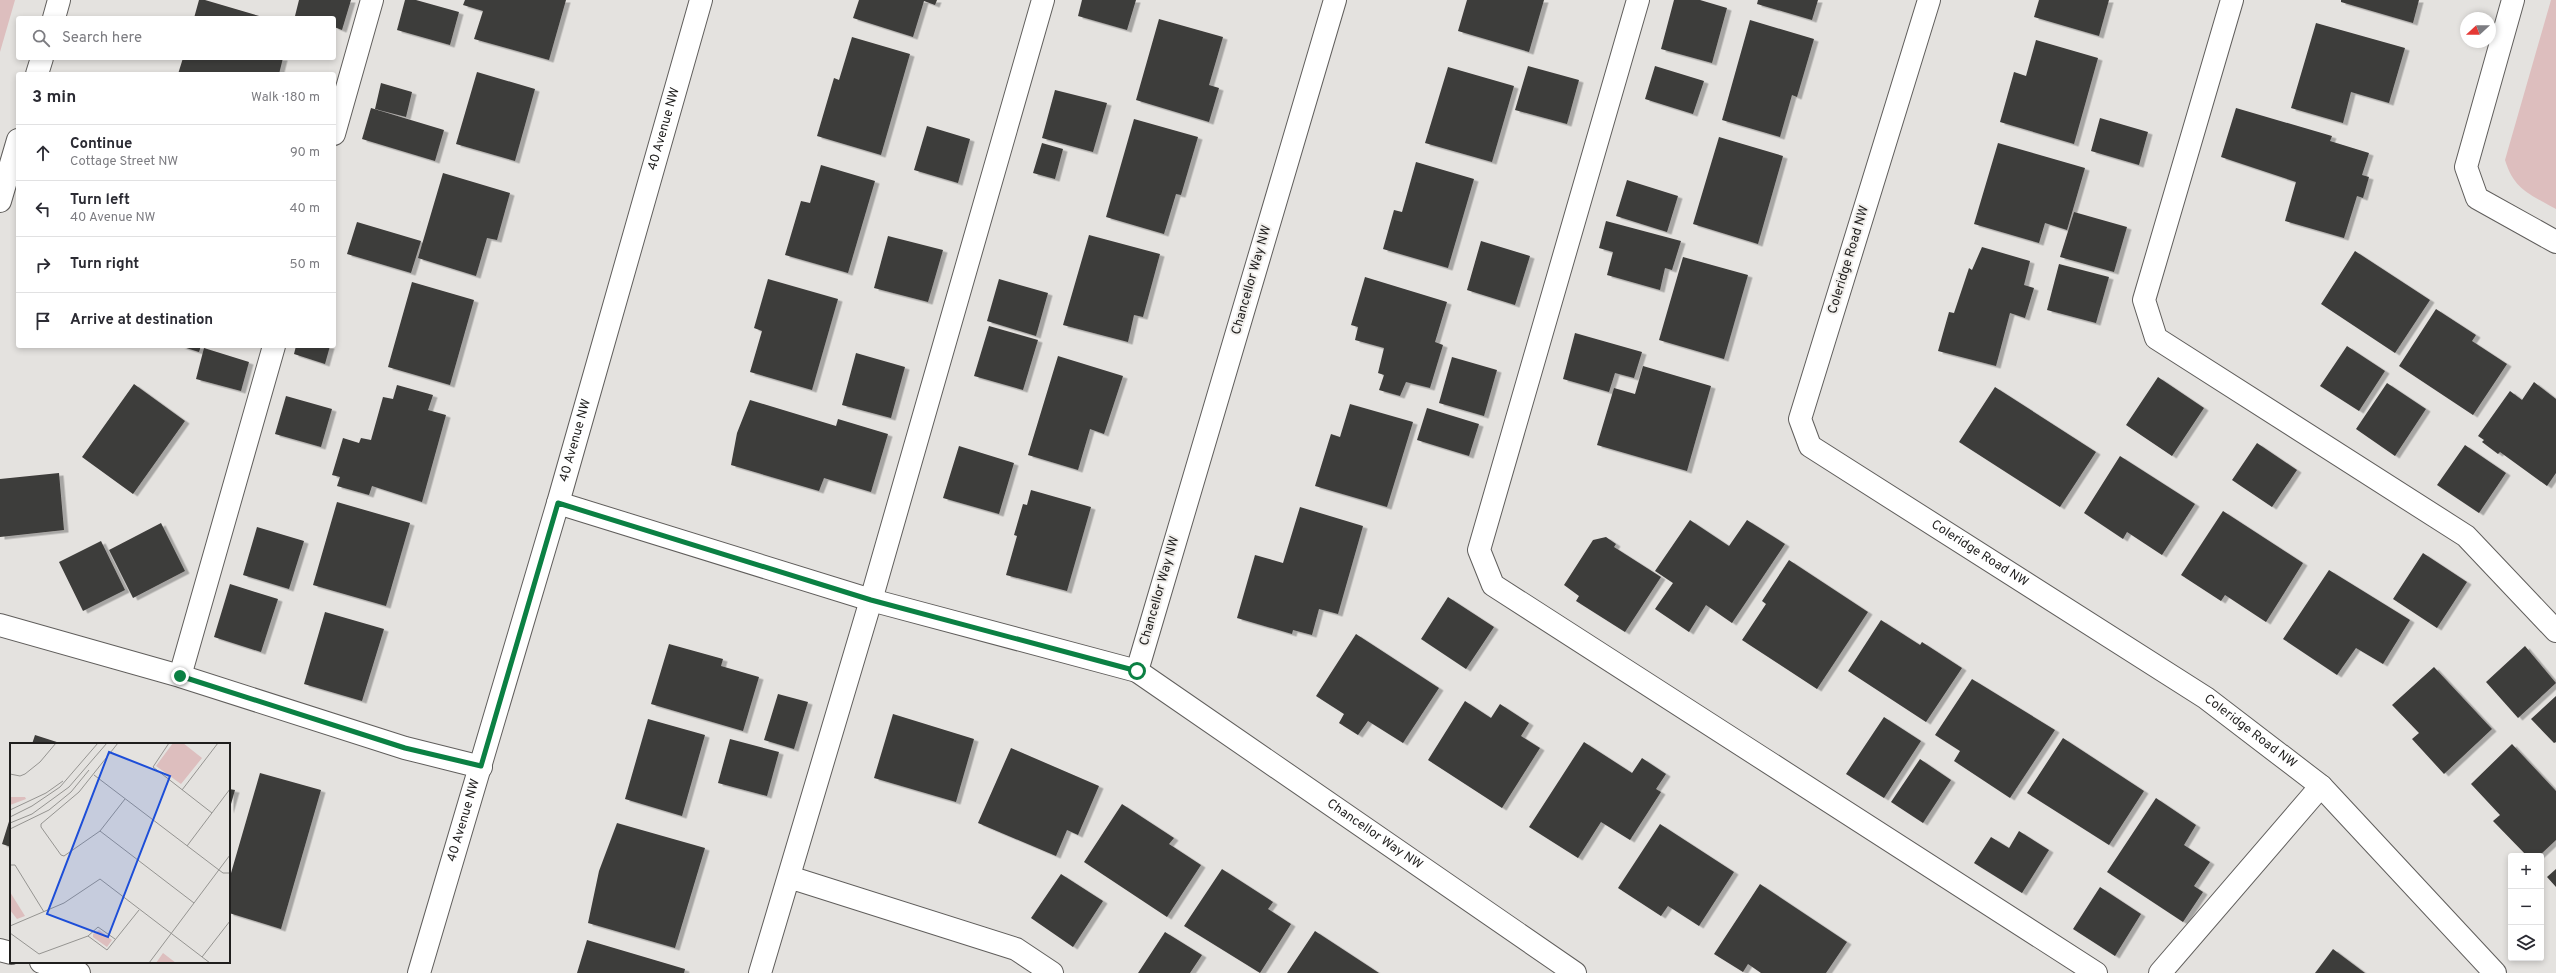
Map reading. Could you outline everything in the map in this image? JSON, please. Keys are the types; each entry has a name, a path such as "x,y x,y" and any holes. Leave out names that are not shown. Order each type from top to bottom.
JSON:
{"street":[{"path":"55,16 59,0"},
{"path":"336,127 372,0"},
{"name":"40 Avenue NW","path":"419,973 558,503 701,0"},
{"path":"760,973 871,600 1043,0"},
{"name":"Chancellor Way NW","path":"1335,0 1137,671 1575,973"},
{"path":"1638,0 1479,550 1493,585 2096,973"},
{"name":"Coleridge Road NW","path":"1929,0 1800,419 1810,446 2206,698 2321,786 2495,973"},
{"path":"2232,0 2144,300 2156,338 2466,536 2556,631"},
{"path":"2513,0 2466,167 2477,198 2556,242"},
{"path":"38,72 41,60"},
{"path":"0,202 16,147"},
{"path":"180,676 273,348"},
{"path":"558,503 871,600 1137,671"},
{"path":"0,625 180,676 405,748 481,766"},
{"path":"2160,973 2321,786"},
{"path":"789,877 1016,949 1052,973"},
{"path":"0,950 10,953"},
{"path":"44,963 79,973"}],"shaded area":[{"path":"0,0 15,0 0,52"},
{"path":"2551,0 2556,0 2556,209 2531,195 2518,185 2513,178 2505,160"}],"building":[{"path":"199,0 205,0 259,16 195,16"},
{"path":"299,0 351,0 342,30 336,28 336,16 295,16"},
{"path":"405,0 416,0 459,12 450,45 397,30"},
{"path":"465,0 566,0 549,60 474,39 483,11 463,5"},
{"path":"859,0 937,0 935,5 924,1 913,37 853,18"},
{"path":"1082,0 1136,0 1127,30 1078,16"},
{"path":"1467,0 1544,0 1529,52 1458,31"},
{"path":"1674,0 1700,0 1727,8 1712,63 1661,49"},
{"path":"1758,0 1818,0 1812,20 1757,4"},
{"path":"2039,0 2109,0 2099,36 2034,17"},
{"path":"2341,0 2419,0 2413,23 2341,2"},
{"path":"1159,19 1223,37 1209,85 1219,88 1209,122 1136,100"},
{"path":"1750,20 1814,39 1797,97 1792,95 1780,137 1722,120"},
{"path":"2316,23 2405,48 2389,103 2351,92 2343,123 2291,108"},
{"path":"852,37 910,54 881,155 817,136 834,78 839,80"},
{"path":"2036,40 2098,58 2074,144 2000,122 2014,72 2026,76"},
{"path":"182,60 282,60 280,72 179,72"},
{"path":"1528,66 1579,80 1567,124 1515,110"},
{"path":"1655,66 1704,81 1693,114 1645,99"},
{"path":"1448,67 1514,86 1492,162 1425,143"},
{"path":"477,72 535,89 515,161 456,144"},
{"path":"381,83 412,92 406,117 375,109"},
{"path":"1055,90 1107,103 1093,152 1042,138"},
{"path":"371,108 444,130 435,161 362,139"},
{"path":"2236,108 2332,136 2330,141 2369,153 2362,175 2369,177 2363,198 2357,196 2344,238 2285,221 2296,182 2221,157"},
{"path":"2100,118 2148,132 2139,165 2091,151"},
{"path":"1134,119 1198,137 1181,195 1176,194 1164,234 1106,217"},
{"path":"927,126 970,139 958,183 914,170"},
{"path":"1719,137 1783,156 1758,244 1693,224"},
{"path":"1042,143 1063,149 1055,179 1033,173"},
{"path":"1998,143 2085,168 2067,230 2045,223 2039,243 1974,224"},
{"path":"1416,162 1474,179 1448,268 1383,249 1394,210 1402,212"},
{"path":"821,165 875,181 848,273 785,255 801,201 810,203"},
{"path":"443,173 510,193 497,240 487,238 476,276 418,258"},
{"path":"1627,180 1678,196 1667,232 1616,216"},
{"path":"2074,212 2127,227 2114,272 2060,257"},
{"path":"1606,221 1681,241 1672,270 1665,268 1660,290 1607,275 1613,252 1599,248"},
{"path":"357,222 421,241 411,273 347,254"},
{"path":"1089,235 1160,254 1143,317 1134,315 1128,342 1063,325"},
{"path":"888,236 943,250 928,302 874,288"},
{"path":"1481,241 1530,256 1515,305 1467,290"},
{"path":"1982,247 2030,261 2024,285 2034,288 2025,318 2010,313 1996,366 1938,351 1949,312 1954,313 1969,268 1972,270"},
{"path":"2355,251 2430,300 2395,353 2321,304"},
{"path":"1683,257 1748,275 1724,359 1659,340"},
{"path":"2059,264 2109,277 2096,323 2047,310"},
{"path":"1365,277 1447,302 1435,342 1443,345 1430,388 1406,382 1400,396 1379,390 1384,375 1378,373 1384,348 1355,340 1358,327 1351,325"},
{"path":"768,279 838,299 812,390 750,372 762,331 754,328"},
{"path":"999,279 1048,293 1036,336 987,321"},
{"path":"412,282 474,300 450,385 388,367"},
{"path":"2436,309 2476,335 2472,341 2507,364 2473,415 2399,366"},
{"path":"989,326 1038,340 1023,390 974,376"},
{"path":"1575,333 1642,352 1634,378 1615,373 1609,392 1563,379"},
{"path":"2347,346 2385,371 2359,411 2320,386"},
{"path":"186,348 200,348 199,352"},
{"path":"204,348 249,362 241,391 196,379"},
{"path":"296,348 329,348 325,364 294,354"},
{"path":"856,353 905,367 891,418 842,405"},
{"path":"1058,356 1123,376 1104,434 1090,429 1078,470 1028,455"},
{"path":"1452,357 1497,370 1484,416 1439,403"},
{"path":"1643,366 1711,386 1687,471 1597,445 1614,388 1635,394"},
{"path":"2158,377 2204,408 2172,456 2126,425"},
{"path":"2534,382 2556,399 2556,473 2547,486 2500,452 2498,454 2482,442 2484,440 2478,436 2510,391 2522,400"},
{"path":"2387,383 2426,409 2395,456 2356,429"},
{"path":"134,384 185,421 133,494 82,457"},
{"path":"397,385 433,395 428,410 446,415 422,502 372,486 369,495 337,486 340,477 332,475 343,438 359,443 361,438 371,440 383,397 393,399"},
{"path":"1995,387 2096,452 2060,507 1959,442"},
{"path":"286,396 332,409 321,447 275,434"},
{"path":"750,400 836,426 838,419 888,434 871,492 824,478 819,491 731,465 737,433"},
{"path":"1350,404 1413,422 1387,507 1315,486 1331,434 1340,437"},
{"path":"1427,408 1479,424 1469,456 1417,440"},
{"path":"2257,443 2297,470 2272,507 2232,480"},
{"path":"2465,445 2506,473 2479,513 2437,485"},
{"path":"959,446 1014,463 999,514 943,498"},
{"path":"2120,456 2195,504 2162,555 2127,532 2123,539 2084,513"},
{"path":"59,473 64,530 0,537 0,479"},
{"path":"1031,490 1091,507 1067,591 1006,575 1017,536 1014,535 1023,504 1027,505"},
{"path":"337,502 410,523 386,606 313,585"},
{"path":"1300,507 1363,526 1338,614 1319,609 1312,635 1293,630 1292,634 1237,618 1255,555 1283,563"},
{"path":"2223,511 2303,563 2266,622 2225,595 2221,601 2181,575"},
{"path":"1690,520 1729,546 1747,520 1785,544 1732,623 1706,605 1689,632 1655,609 1673,583 1655,571"},
{"path":"161,523 185,571 133,598 109,550"},
{"path":"257,527 304,541 289,589 243,575"},
{"path":"1606,537 1616,544 1614,547 1661,577 1625,632 1576,601 1579,596 1564,585 1593,540"},
{"path":"101,541 125,590 83,611 59,562"},
{"path":"2423,553 2467,582 2437,628 2393,599"},
{"path":"1789,560 1868,612 1817,689 1742,640 1766,604 1762,601"},
{"path":"2329,570 2410,620 2383,664 2356,648 2337,675 2283,639"},
{"path":"230,584 278,599 261,652 214,637"},
{"path":"1448,597 1494,627 1466,669 1421,639"},
{"path":"325,612 384,629 362,701 304,684"},
{"path":"1881,620 1920,645 1922,642 1962,668 1926,722 1848,671"},
{"path":"1356,634 1439,688 1403,743 1368,721 1358,735 1339,723 1344,714 1316,696"},
{"path":"669,644 723,659 721,666 759,677 743,731 651,704"},
{"path":"2525,646 2556,683 2518,718 2486,682"},
{"path":"2434,667 2492,729 2444,774 2412,739 2419,733 2392,705"},
{"path":"1972,679 2055,730 2010,798 1954,761 1960,751 1935,735"},
{"path":"778,694 808,702 794,749 764,740"},
{"path":"2556,696 2556,742 2554,743 2531,719"},
{"path":"1465,701 1491,718 1500,704 1529,723 1521,736 1540,748 1502,808 1428,760"},
{"path":"893,714 974,739 956,802 874,778"},
{"path":"1884,717 1921,741 1884,798 1846,774"},
{"path":"648,719 705,735 682,816 625,799"},
{"path":"35,735 60,743 32,743"},
{"path":"2063,738 2144,791 2109,845 2027,793"},
{"path":"730,739 779,752 767,796 718,783"},
{"path":"1584,742 1632,773 1642,758 1666,774 1656,789 1661,792 1630,840 1601,822 1578,858 1529,827"},
{"path":"2512,744 2556,791 2556,840 2542,853 2524,853 2493,821 2500,815 2471,784"},
{"path":"1011,748 1099,786 1078,835 1067,830 1056,856 978,823"},
{"path":"1920,759 1951,780 1923,823 1891,802"},
{"path":"260,773 321,790 281,929 230,913 230,877"},
{"path":"230,789 235,790 230,808"},
{"path":"2156,798 2196,825 2184,845 2210,862 2194,886 2203,892 2183,922 2107,872"},
{"path":"1122,804 1174,838 1169,844 1201,865 1167,917 1084,862"},
{"path":"10,818 10,847 2,844"},
{"path":"617,823 705,848 675,948 588,923 599,871"},
{"path":"1660,824 1734,872 1699,926 1668,906 1661,916 1618,888"},
{"path":"2019,831 2049,850 2022,893 1974,863 1991,837 2009,848"},
{"path":"1222,869 1273,902 1268,909 1291,924 1260,973 1184,926"},
{"path":"2556,869 2556,887 2547,877"},
{"path":"1061,874 1103,901 1073,947 1031,918"},
{"path":"1760,884 1847,942 1826,973 1761,973 1748,964 1743,972 1714,954"},
{"path":"2100,887 2141,914 2115,956 2073,929"},
{"path":"1315,931 1379,973 1287,973"},
{"path":"1165,932 1202,955 1190,973 1138,973"},
{"path":"587,940 685,969 684,973 577,973"},
{"path":"2333,949 2365,973 2315,973"}],"route":[{"path":"180,676 405,748 481,766 558,503 871,600 1137,671"}]}
